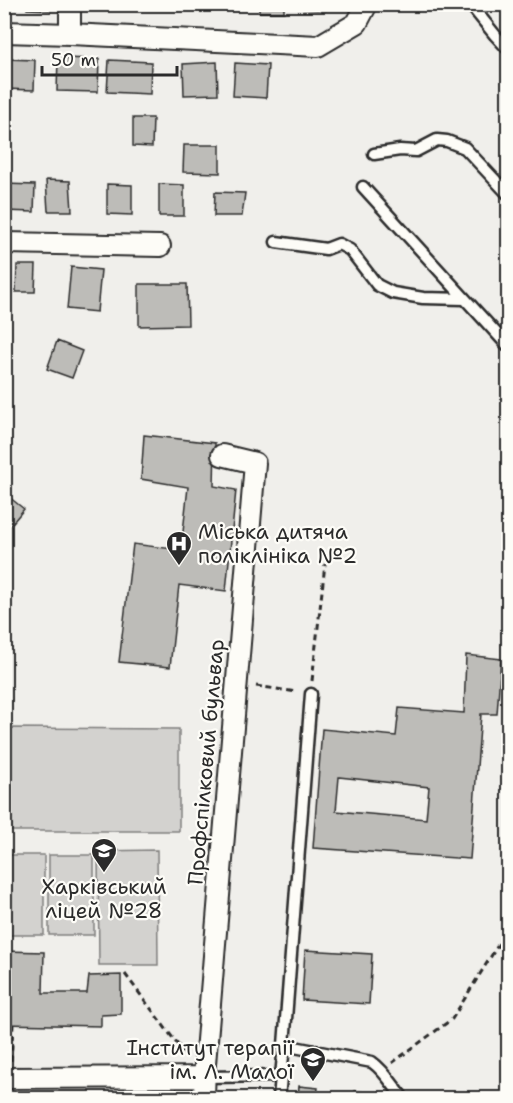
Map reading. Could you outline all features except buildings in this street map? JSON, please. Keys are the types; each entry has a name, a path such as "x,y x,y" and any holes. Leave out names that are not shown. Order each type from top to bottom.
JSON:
{"street":[{"path":"70,4 70,34"},
{"path":"4,32 318,46 357,23 367,4"},
{"path":"4,243 160,246"},
{"name":"Профспілковий бульвар","path":"204,1098 198,1070 237,684 255,463 222,455"},
{"path":"8,1077 198,1070"}],"lane":[{"path":"470,4 508,49"},
{"path":"374,154 399,150 416,151 437,140 447,141 465,148 508,194"},
{"path":"363,187 508,346"},
{"path":"276,242 326,249 339,244 350,250 377,285 393,293 423,298 465,299"},
{"path":"279,1098 311,694"},
{"path":"284,1045 372,1062 383,1069 404,1098"},
{"path":"198,1070 281,1076"}],"path":[{"path":"237,684 311,694 325,564"},
{"path":"383,1069 452,1019 508,929"},
{"path":"125,974 198,1070"},
{"path":"8,1077 13,1025"}],"shaded area":[{"path":"5,728 179,729 179,831 5,831"},
{"path":"157,850 158,965 99,965 98,851"},
{"path":"4,855 44,855 44,935 5,935"},
{"path":"49,855 94,855 94,935 49,935"}],"place":[{"name":"Міська дитяча поліклініка №2","path":"179,567"},
{"name":"Харківський ліцей №28","path":"104,874"},
{"name":"Інститут терапії ім. Л. Малої","path":"313,1083"}]}
